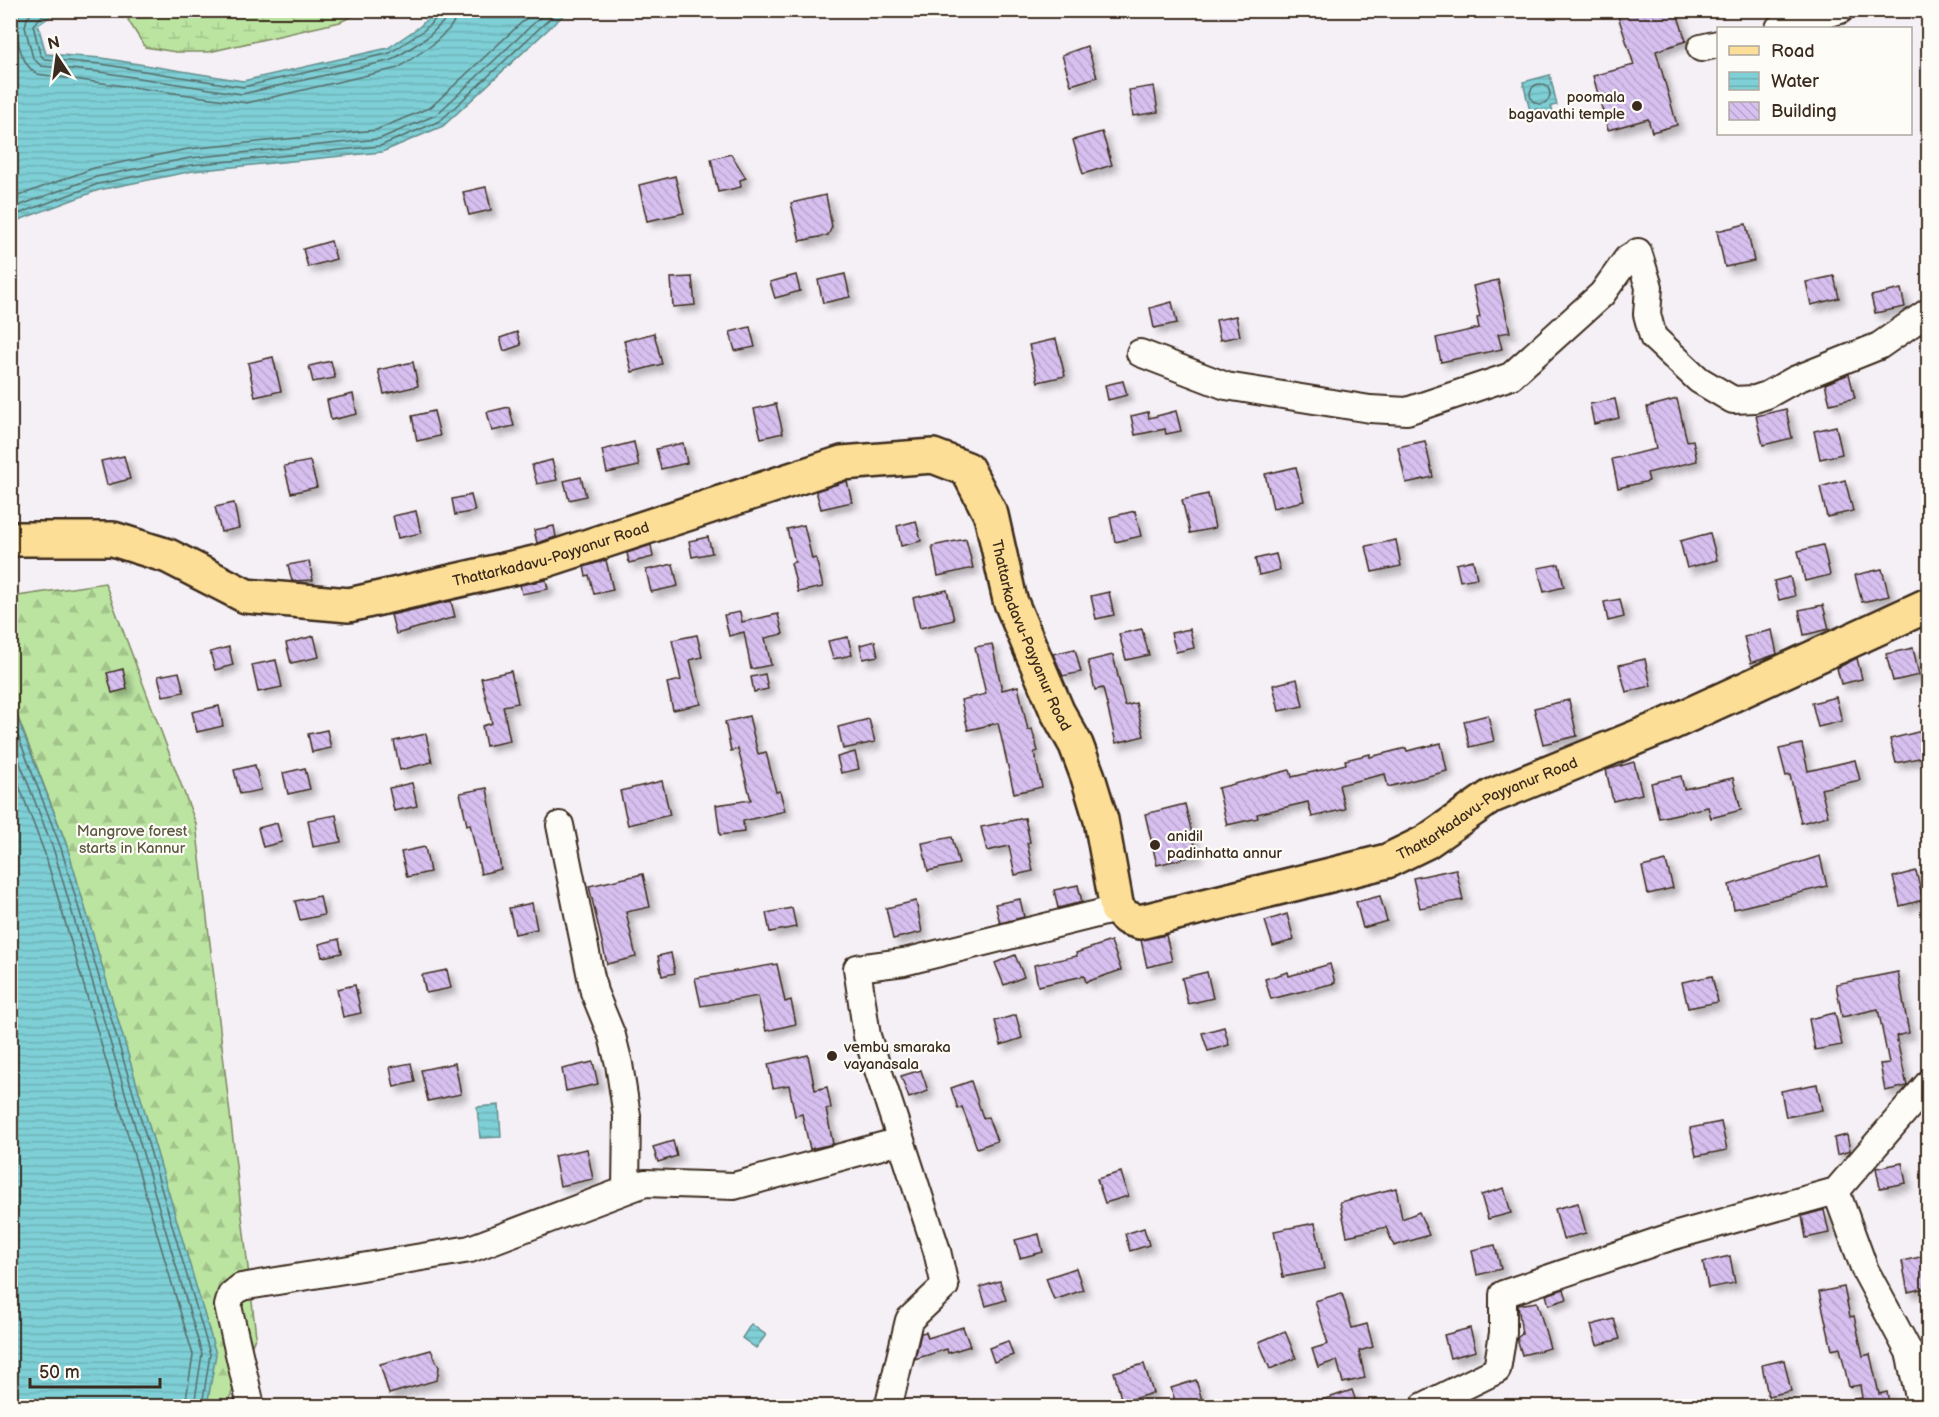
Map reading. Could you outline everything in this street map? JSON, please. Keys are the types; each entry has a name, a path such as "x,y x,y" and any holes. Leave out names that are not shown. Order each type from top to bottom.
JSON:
{"main road":[{"name":"Thattarkadavu-Payyanur Road","path":"10,539 113,539 168,556 246,596 349,605 543,561 842,463 933,456 967,469 991,515 1010,600 1057,711 1076,745 1088,777 1101,820 1117,909 1127,918 1140,922 1387,861 1426,842 1492,796 1668,725 1929,605"}],"street":[{"path":"1782,27 1840,10"},
{"path":"1140,353 1226,386 1370,409 1407,411 1511,376 1602,294 1627,259 1638,252 1649,287 1647,314 1653,337 1699,380 1733,400 1755,399 1794,380 1879,346 1929,312"},
{"path":"560,825 594,992 612,1036 618,1064 627,1116 626,1189"},
{"path":"891,1407 890,1400 909,1320 945,1286 937,1251 867,1036 858,968 915,960 1117,909"},
{"path":"1424,1407 1497,1370 1503,1333 1503,1293 1670,1237 1836,1191 1929,1084"},
{"path":"251,1407 228,1306 231,1295 241,1287 470,1249 510,1236 645,1183 734,1186 900,1141"},
{"path":"1836,1191 1865,1269 1909,1352 1921,1407"}],"green space":[{"path":"135,10 364,11 340,22 209,52 176,52 145,47 128,20"},
{"name":"Mangrove forest starts in Kannur","path":"105,583 196,824 256,1336 226,1406 168,1406 67,846 11,699 11,597"}],"water":[{"path":"11,10 58,11 38,25 46,54 102,58 243,81 388,48 419,27 436,11 568,11 443,126 382,152 193,171 99,190 11,223"},
{"path":"1550,75 1557,105 1551,106 1553,112 1541,115 1539,109 1530,111 1523,82"},
{"path":"10,699 67,846 216,1354 207,1406 11,1406"},
{"path":"499,1105 501,1137 480,1138 477,1107"},
{"path":"751,1324 766,1335 756,1348 742,1338"}],"building":[{"name":"poomala bagavathi temple","path":"1616,10 1676,10 1686,41 1656,51 1677,125 1652,132 1648,119 1608,130 1593,76 1634,65"},
{"path":"1087,46 1097,77 1071,85 1062,55"},
{"path":"1154,86 1158,112 1133,116 1129,90"},
{"path":"1102,132 1112,165 1083,174 1073,140"},
{"path":"731,154 746,178 740,180 741,187 718,192 711,159"},
{"path":"675,176 684,213 647,221 639,185"},
{"path":"486,187 491,210 469,215 463,192"},
{"path":"826,195 832,227 828,235 800,241 791,203"},
{"path":"1746,224 1754,261 1725,267 1717,231"},
{"path":"331,241 336,259 308,267 303,249"},
{"path":"845,274 850,297 823,303 818,280"},
{"path":"796,275 800,291 775,298 770,282"},
{"path":"1834,276 1839,298 1811,305 1806,282"},
{"path":"692,277 695,305 673,307 671,278"},
{"path":"1498,280 1510,332 1498,334 1502,349 1441,362 1436,338 1479,328 1477,318 1480,317 1473,286"},
{"path":"1901,289 1905,307 1875,313 1871,296"},
{"path":"1172,302 1177,323 1154,328 1150,308"},
{"path":"1236,316 1240,336 1220,340 1216,320"},
{"path":"750,327 755,347 735,351 730,332"},
{"path":"517,332 521,345 504,351 500,338"},
{"path":"654,333 662,364 632,372 624,341"},
{"path":"1056,339 1065,376 1038,382 1029,345"},
{"path":"273,357 281,391 255,397 248,363"},
{"path":"331,361 335,378 313,382 309,366"},
{"path":"413,362 418,386 384,394 378,370"},
{"path":"1849,374 1855,398 1830,404 1825,384"},
{"path":"1123,381 1127,395 1108,400 1105,385"},
{"path":"353,394 357,414 331,420 327,400"},
{"path":"1615,399 1619,418 1594,424 1590,404"},
{"path":"1677,399 1687,441 1693,440 1697,461 1647,473 1649,481 1618,488 1612,459 1656,449 1647,407"},
{"path":"776,404 783,433 761,438 754,409"},
{"path":"509,407 514,426 492,431 487,412"},
{"path":"1786,409 1792,438 1763,445 1756,416"},
{"path":"434,411 440,436 417,441 412,416"},
{"path":"1176,411 1181,431 1166,434 1165,429 1135,435 1131,416 1148,412 1149,418"},
{"path":"1836,426 1842,454 1820,459 1814,431"},
{"path":"1425,441 1433,477 1406,483 1398,447"},
{"path":"634,442 639,466 607,473 602,450"},
{"path":"683,443 687,463 661,469 656,449"},
{"path":"124,456 130,479 107,485 101,461"},
{"path":"552,460 557,480 537,484 532,465"},
{"path":"310,461 317,487 291,493 284,466"},
{"path":"1296,467 1304,501 1273,508 1265,474"},
{"path":"581,477 586,496 569,500 564,481"},
{"path":"1845,480 1853,511 1827,517 1820,487"},
{"path":"847,481 852,502 821,509 816,491"},
{"path":"1208,494 1215,528 1190,533 1182,500"},
{"path":"471,495 475,511 455,515 452,499"},
{"path":"234,503 239,528 221,532 215,507"},
{"path":"416,511 421,533 398,538 393,516"},
{"path":"1135,511 1141,536 1115,542 1110,517"},
{"path":"916,521 921,541 901,546 897,526"},
{"path":"804,525 812,559 816,558 823,587 798,592 791,563 795,562 787,529"},
{"path":"554,526 556,537 537,543 534,530"},
{"path":"1710,533 1717,560 1687,568 1680,541"},
{"path":"708,537 712,553 692,557 689,541"},
{"path":"966,539 973,568 938,576 932,546"},
{"path":"1396,540 1401,566 1372,572 1366,546"},
{"path":"651,545 653,557 629,563 627,553"},
{"path":"1823,545 1830,575 1805,581 1798,551"},
{"path":"1276,554 1280,570 1259,575 1255,559"},
{"path":"606,560 613,590 594,594 589,575 586,576 584,567"},
{"path":"1473,560 1477,578 1460,581 1456,564"},
{"path":"309,561 313,580 292,581 288,565"},
{"path":"673,564 678,586 651,592 646,570"},
{"path":"1559,564 1564,587 1544,592 1538,568"},
{"path":"1882,569 1889,596 1862,602 1855,575"},
{"path":"1790,577 1795,596 1779,600 1774,581"},
{"path":"546,580 548,589 522,594 520,585"},
{"path":"947,590 954,620 920,628 913,598"},
{"path":"1109,592 1114,615 1096,619 1091,596"},
{"path":"1620,599 1624,617 1608,621 1604,602"},
{"path":"451,601 455,617 396,634 391,615"},
{"path":"1823,605 1829,629 1804,635 1799,610"},
{"path":"740,612 742,622 778,614 783,634 765,638 771,665 751,669 744,632 729,636 724,615"},
{"path":"1142,629 1149,655 1126,660 1119,634"},
{"path":"1190,629 1194,648 1176,652 1171,633"},
{"path":"1772,630 1777,654 1751,663 1744,637"},
{"path":"697,635 702,657 690,660 701,704 673,710 667,683 681,680 672,640"},
{"path":"314,636 319,657 291,663 286,643"},
{"path":"848,637 852,655 833,659 828,641"},
{"path":"875,641 878,656 863,659 860,645"},
{"path":"992,644 1002,690 1018,686 1028,730 1032,729 1038,751 1034,752 1042,787 1014,793 998,723 968,730 961,700 986,694 975,647"},
{"path":"229,647 233,665 215,670 210,652"},
{"path":"1913,648 1919,675 1893,681 1886,654"},
{"path":"1075,649 1081,672 1063,676 1053,654"},
{"path":"1113,655 1125,706 1136,703 1144,736 1116,743 1103,688 1095,690 1088,661"},
{"path":"1857,658 1862,679 1841,684 1837,668"},
{"path":"1645,659 1651,686 1626,692 1619,665"},
{"path":"276,660 282,687 258,692 252,665"},
{"path":"123,669 127,689 112,693 107,673"},
{"path":"511,671 518,703 503,706 510,741 486,746 482,726 492,723 481,678"},
{"path":"179,672 184,692 163,696 158,676"},
{"path":"765,674 768,689 754,692 751,677"},
{"path":"1297,679 1303,706 1279,711 1273,685"},
{"path":"1836,697 1842,721 1818,727 1812,703"},
{"path":"1569,700 1577,736 1543,744 1534,708"},
{"path":"219,706 223,726 197,732 192,712"},
{"path":"1488,715 1494,741 1470,747 1464,721"},
{"path":"749,716 758,754 766,752 776,792 780,791 785,811 743,821 744,832 720,835 716,805 751,800 738,749 731,751 725,722"},
{"path":"869,719 875,742 843,749 838,727"},
{"path":"327,730 331,748 312,752 308,734"},
{"path":"1922,731 1928,756 1896,763 1890,739"},
{"path":"426,734 432,762 400,770 394,741"},
{"path":"1441,743 1447,771 1388,787 1385,774 1339,785 1345,809 1312,817 1308,802 1257,814 1258,818 1227,825 1218,788 1290,770 1292,777 1346,764 1345,760 1370,754 1370,757 1406,748 1407,751"},
{"path":"1802,744 1808,771 1855,760 1860,780 1821,789 1828,816 1801,823 1790,775 1786,776 1779,749"},
{"path":"855,752 859,769 841,773 837,757"},
{"path":"1634,762 1642,794 1613,801 1606,770"},
{"path":"255,765 261,790 240,794 234,770"},
{"path":"305,768 310,789 288,794 283,773"},
{"path":"1681,776 1684,789 1733,778 1741,810 1711,818 1708,807 1659,818 1651,783"},
{"path":"662,781 670,815 628,825 620,791"},
{"path":"412,783 417,806 394,811 389,788"},
{"path":"487,788 501,869 481,874 470,824 467,825 460,793"},
{"path":"1185,804 1197,855 1157,865 1145,814"},
{"path":"336,815 341,842 313,847 308,820"},
{"path":"1025,818 1033,871 1015,875 1009,846 987,851 981,827"},
{"path":"277,823 282,842 263,847 258,828"},
{"path":"952,837 959,864 928,871 922,843"},
{"path":"425,847 430,872 407,877 401,852"},
{"path":"1820,856 1827,886 1734,909 1729,885"},
{"path":"1666,861 1673,888 1648,894 1642,867"},
{"path":"1456,869 1463,900 1420,908 1413,878"},
{"path":"1916,871 1923,900 1900,906 1893,877"},
{"path":"643,874 650,907 626,912 636,957 607,964 589,886"},
{"path":"1078,885 1082,902 1058,908 1054,890"},
{"path":"320,896 324,915 300,920 295,901"},
{"path":"1380,896 1387,921 1363,928 1356,902"},
{"path":"1020,899 1024,917 1000,923 995,904"},
{"path":"916,901 922,932 893,939 886,908"},
{"path":"532,903 537,929 515,934 509,908"},
{"path":"792,908 796,927 770,932 766,913"},
{"path":"1287,914 1294,940 1273,946 1265,921"},
{"path":"1166,935 1172,961 1147,967 1141,940"},
{"path":"339,939 342,953 322,957 319,944"},
{"path":"1111,941 1121,970 1086,982 1084,976 1038,986 1034,965 1077,956 1076,953"},
{"path":"671,953 675,973 662,976 658,956"},
{"path":"1015,955 1024,977 1004,985 995,963"},
{"path":"777,964 785,1002 791,1000 796,1024 766,1031 758,996 701,1006 695,978"},
{"path":"1330,964 1335,983 1271,999 1265,979 1288,972 1289,976"},
{"path":"447,970 451,988 426,993 422,975"},
{"path":"1207,972 1213,998 1188,1004 1182,978"},
{"path":"1898,972 1909,1033 1896,1036 1907,1086 1885,1091 1880,1064 1889,1063 1878,1009 1842,1017 1836,984"},
{"path":"1712,976 1718,1002 1688,1008 1682,982"},
{"path":"355,985 361,1013 343,1017 337,989"},
{"path":"1835,1013 1842,1045 1815,1050 1809,1019"},
{"path":"1016,1015 1022,1038 1001,1045 995,1021"},
{"path":"1224,1027 1229,1045 1208,1051 1202,1033"},
{"path":"808,1055 815,1090 827,1087 831,1108 826,1109 833,1144 810,1149 802,1114 795,1116 789,1085 773,1088 768,1064"},
{"path":"593,1062 598,1084 566,1091 562,1069"},
{"path":"411,1063 415,1082 394,1087 390,1067"},
{"path":"455,1063 461,1094 428,1101 421,1070"},
{"path":"921,1070 928,1091 909,1098 901,1076"},
{"path":"971,1081 983,1118 988,1117 997,1141 977,1148 962,1107 958,1109 951,1088"},
{"path":"1817,1084 1822,1110 1786,1117 1781,1091"},
{"path":"1721,1122 1727,1150 1696,1156 1690,1128"},
{"path":"1847,1135 1850,1151 1837,1155 1834,1138"},
{"path":"673,1141 677,1156 658,1162 653,1147"},
{"path":"587,1149 593,1179 560,1186 554,1156"},
{"path":"1902,1163 1906,1183 1880,1188 1876,1168"},
{"path":"1121,1172 1128,1196 1105,1203 1097,1179"},
{"path":"1396,1188 1402,1219 1419,1212 1429,1235 1394,1246 1386,1227 1347,1236 1340,1202"},
{"path":"1504,1188 1511,1213 1488,1219 1481,1195"},
{"path":"1578,1203 1586,1233 1563,1239 1555,1209"},
{"path":"1824,1210 1829,1233 1806,1238 1802,1216"},
{"path":"1315,1223 1324,1269 1283,1277 1274,1231"},
{"path":"1144,1228 1149,1245 1130,1251 1125,1234"},
{"path":"1039,1234 1043,1252 1020,1258 1015,1240"},
{"path":"1495,1245 1501,1269 1477,1275 1472,1250"},
{"path":"1929,1255 1929,1287 1908,1292 1902,1261"},
{"path":"1730,1256 1735,1283 1708,1288 1703,1262"},
{"path":"1076,1268 1083,1290 1054,1300 1046,1278"},
{"path":"1000,1281 1006,1300 986,1306 980,1287"},
{"path":"1844,1287 1850,1317 1854,1316 1863,1356 1870,1354 1879,1394 1887,1392 1890,1407 1850,1407 1849,1400 1862,1398 1860,1385 1849,1387 1840,1348 1832,1350 1819,1292"},
{"path":"1564,1289 1567,1299 1549,1305 1546,1295"},
{"path":"1342,1293 1352,1328 1367,1324 1373,1347 1359,1351 1365,1378 1343,1383 1337,1360 1318,1367 1312,1349 1328,1344 1315,1301"},
{"path":"1537,1302 1550,1348 1522,1355 1517,1338 1522,1334 1518,1305"},
{"path":"1614,1319 1620,1339 1597,1345 1591,1325"},
{"path":"963,1327 970,1346 948,1353 947,1349 915,1359 921,1333 926,1332 928,1338"},
{"path":"1470,1328 1476,1351 1450,1358 1444,1335"},
{"path":"1285,1331 1296,1358 1270,1369 1259,1342"},
{"path":"1008,1341 1013,1355 994,1362 989,1348"},
{"path":"431,1350 439,1367 437,1380 389,1394 380,1364"},
{"path":"1784,1360 1791,1391 1768,1396 1762,1365"},
{"path":"1144,1364 1153,1393 1122,1402 1114,1372"},
{"path":"1196,1380 1202,1400 1177,1407 1171,1388"},
{"path":"1352,1390 1358,1407 1310,1407 1310,1404"}],"place":[{"name":"poomala bagavathi temple","path":"1637,106"},
{"name":"anidil padinhatta annur","path":"1155,845"},
{"name":"vembu smaraka vayanasala","path":"832,1056"}]}
